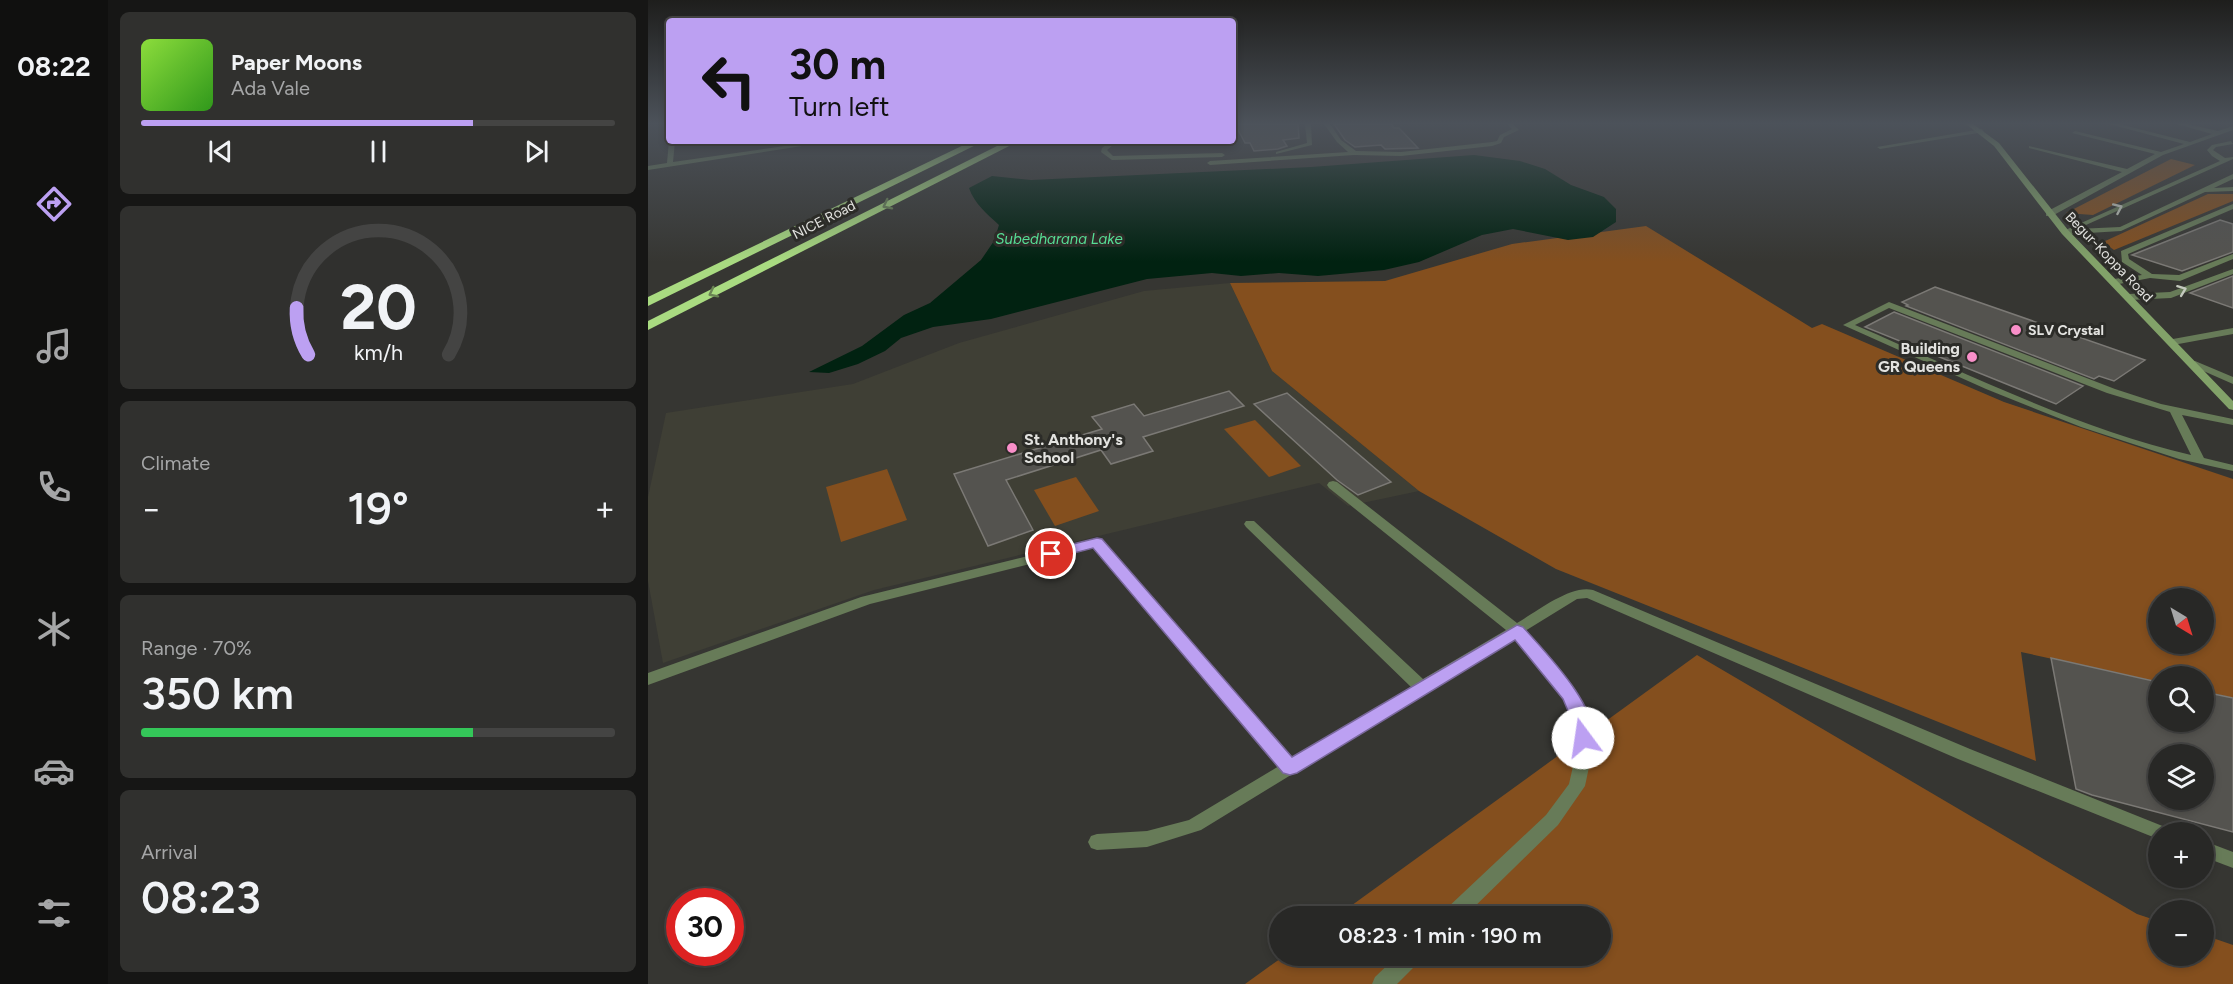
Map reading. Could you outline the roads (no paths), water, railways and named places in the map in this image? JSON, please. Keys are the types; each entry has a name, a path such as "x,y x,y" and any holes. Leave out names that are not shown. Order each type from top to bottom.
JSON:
{"highway":[{"name":"NICE Road","path":"648,302 920,170"},
{"name":"NICE Road","path":"648,326 957,170"}],"main road":[{"name":"Begur-Koppa Road","path":"2016,170 2065,232 2233,407"}],"street":[{"path":"2122,170 2130,172"},
{"path":"2049,214 2134,170"},
{"path":"2065,232 2202,170"},
{"path":"2065,232 2121,229 2233,176"},
{"path":"2202,191 2233,189"},
{"path":"2150,276 2125,260 2124,253 2233,206"},
{"path":"2215,214 2233,219"},
{"path":"2114,282 2150,276 2180,278 2233,256"},
{"path":"2129,297 2171,295 2233,271"},
{"path":"2233,422 2174,410 2111,391 1889,305 1848,325 2062,416 2169,453 2233,468"},
{"path":"2173,342 2233,331"},
{"path":"2194,364 2233,381"},
{"path":"2174,410 2200,461"},
{"path":"1332,485 1517,631 1570,696 1582,723 1584,753 1577,786 1552,820 1462,906"},
{"path":"1250,524 1422,688"},
{"path":"648,679 866,600 1097,543 1290,767"},
{"path":"1097,842 1140,842 1168,836 1195,825 1574,595 1588,593 1964,754 2148,828"},
{"path":"2214,853 2233,860"},
{"path":"1382,984 1401,966"}],"water":[{"name":"Subedharana Lake","path":"1248,170 1546,170 1571,185 1604,197 1616,209 1616,222 1593,237 1568,240 1513,229 1482,235 1419,262 1384,270 1318,276 1279,273 1241,276 1212,273 1147,279 991,319 933,327 901,338 885,351 858,364 829,373 809,372 862,346 904,315 930,303 981,260 994,241 999,225 978,203 969,188 992,176 1031,180"}],"place":[{"name":"SLV Crystal","path":"2016,330"},
{"name":"Building GR Queens","path":"1972,357"},
{"name":"St. Anthony's School","path":"1012,448"}]}
